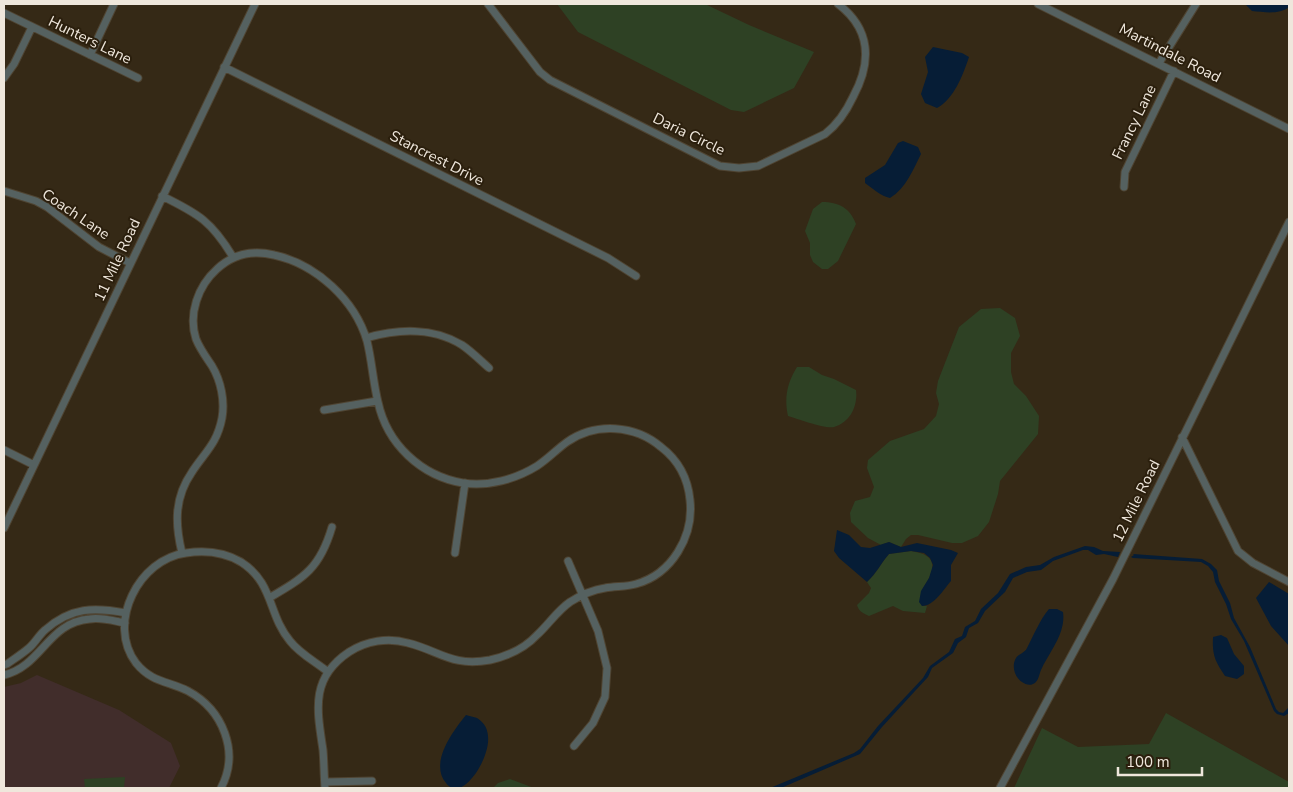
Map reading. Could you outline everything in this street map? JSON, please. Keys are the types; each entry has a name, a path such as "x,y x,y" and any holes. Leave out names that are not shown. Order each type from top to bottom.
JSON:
{"street":[{"path":"90,55 114,4"},
{"name":"11 Mile Road","path":"4,528 255,4"},
{"name":"Daria Circle","path":"488,4 540,72 550,80 720,166 739,168 758,166 825,134 833,128 846,112 864,74 866,51 863,38 855,21 838,4"},
{"name":"Martindale Road","path":"1038,4 1289,128"},
{"path":"1159,63 1196,4"},
{"name":"Hunters Lane","path":"4,14 138,78"},
{"path":"4,78 14,64 32,27"},
{"name":"Stancrest Drive","path":"224,67 608,258 636,276"},
{"name":"Francy Lane","path":"1124,187 1125,172 1174,71"},
{"name":"Coach Lane","path":"4,191 36,201 47,207 99,248 130,263"},
{"path":"162,196 192,211 207,222 222,238 233,257"},
{"name":"12 Mile Road","path":"1000,788 1113,579 1289,222"},
{"path":"182,553 176,528 178,500 193,470 215,441 223,410 218,377 196,338 194,329 195,306 204,283 217,268 233,257 246,254 280,256 313,272 333,287 354,313 366,338 377,400 389,431 396,442 413,460 442,477 465,483 502,481 540,465 568,441 583,433 616,428 629,430 649,438 666,451 679,466 690,494 690,518 686,537 681,548 666,566 645,581 632,586 604,588 581,595 560,610 530,642 516,651 501,657 476,662 456,660 406,642 379,640 352,650 336,663 328,672 320,688 317,712 325,785 372,781"},
{"path":"366,338 398,331 426,333 445,337 462,345 488,368"},
{"path":"324,410 377,400"},
{"path":"1182,437 1238,551 1253,563 1289,582"},
{"path":"4,450 34,465"},
{"path":"455,553 465,483"},
{"path":"269,598 298,581 318,562 327,546 332,527"},
{"path":"221,788 226,775 229,753 220,722 209,707 195,695 186,690 162,683 143,670 131,656 128,649 125,623 126,613 138,585 149,570 169,557 182,553 207,552 230,556 254,573 262,582 281,628 290,642 328,672"},
{"path":"568,561 581,595 598,630 607,668 605,697 593,723 574,746"},
{"path":"4,665 31,646 44,631 62,617 76,611 91,609 126,613"},
{"path":"91,609 91,618"},
{"path":"62,617 68,624"},
{"path":"4,676 12,674 24,666 53,636 68,624 91,618 125,623"},
{"path":"31,646 38,653"}],"shaded area":[{"path":"37,675 119,710 171,743 180,766 169,788 4,788 4,687 21,683"}],"green space":[{"path":"557,4 705,4 814,52 794,88 744,112 731,110 578,32"},
{"path":"822,202 834,203 843,207 851,214 856,224 838,261 828,269 822,269 813,262 810,255 810,243 805,231 813,209"},
{"path":"1000,308 1015,318 1020,336 1011,353 1011,372 1014,384 1026,396 1039,416 1038,434 1000,481 989,522 978,536 962,543 952,543 911,535 901,547 889,542 881,545 868,538 851,522 850,513 855,501 870,497 874,487 867,468 868,460 890,441 924,429 936,416 939,404 936,393 938,381 959,327 981,309"},
{"path":"797,367 809,367 856,390 854,407 845,421 840,425 830,427 788,416 787,391"},
{"path":"911,551 927,556 932,563 931,573 921,594 922,606 927,606 925,613 903,611 893,606 869,616 862,612 857,605 869,593 871,588 867,582 886,557 889,554"},
{"path":"1166,713 1289,782 1289,788 1014,788 1042,728 1078,747 1149,744"},
{"path":"125,777 124,788 85,788 84,779"},
{"path":"510,779 534,788 493,788 498,783"}],"water":[{"path":"1245,4 1289,4 1289,7 1281,11 1266,12 1252,11"},
{"path":"933,47 962,53 969,57 961,79 953,93 937,108 925,103 921,94 928,72 925,57"},
{"path":"903,141 918,147 921,154 905,184 890,198 880,194 865,183 865,178 885,165 898,143"},
{"path":"837,530 849,535 861,547 870,548 889,542 901,547 917,543 958,553 951,565 951,581 935,600 922,606 919,602 921,591 929,578 933,565 930,558 924,553 911,551 889,554 867,582 839,558 834,551"},
{"path":"1085,546 1103,551 1120,552 1118,557 1104,554 1096,555 1088,550 1083,550 1053,561 1041,570 1027,572 1013,578 1005,592 985,611 978,623 969,628 966,637 958,643 953,653 932,668 928,677 860,754 781,788 770,788 860,749 878,726 923,678 930,666 949,652 955,639 962,636 965,627 975,621 981,609 998,593 1010,574 1026,567 1040,565 1054,557"},
{"path":"1133,554 1202,559 1217,570 1219,581 1230,603 1234,618 1250,647 1276,709 1283,713 1289,707 1289,713 1284,716 1274,711 1244,641 1231,619 1215,582 1213,572 1208,566 1201,562 1133,558 1131,557"},
{"path":"1269,582 1289,594 1289,646 1271,626 1256,598"},
{"path":"1049,609 1057,609 1063,612 1060,634 1037,681 1032,685 1023,683 1016,675 1015,661 1026,650 1039,623"},
{"path":"1221,635 1227,638 1234,654 1244,666 1244,674 1237,679 1225,676 1215,658 1213,637"},
{"path":"466,715 477,718 483,723 487,730 488,744 476,773 469,782 457,789 450,787 441,775 441,757 449,738"}]}
